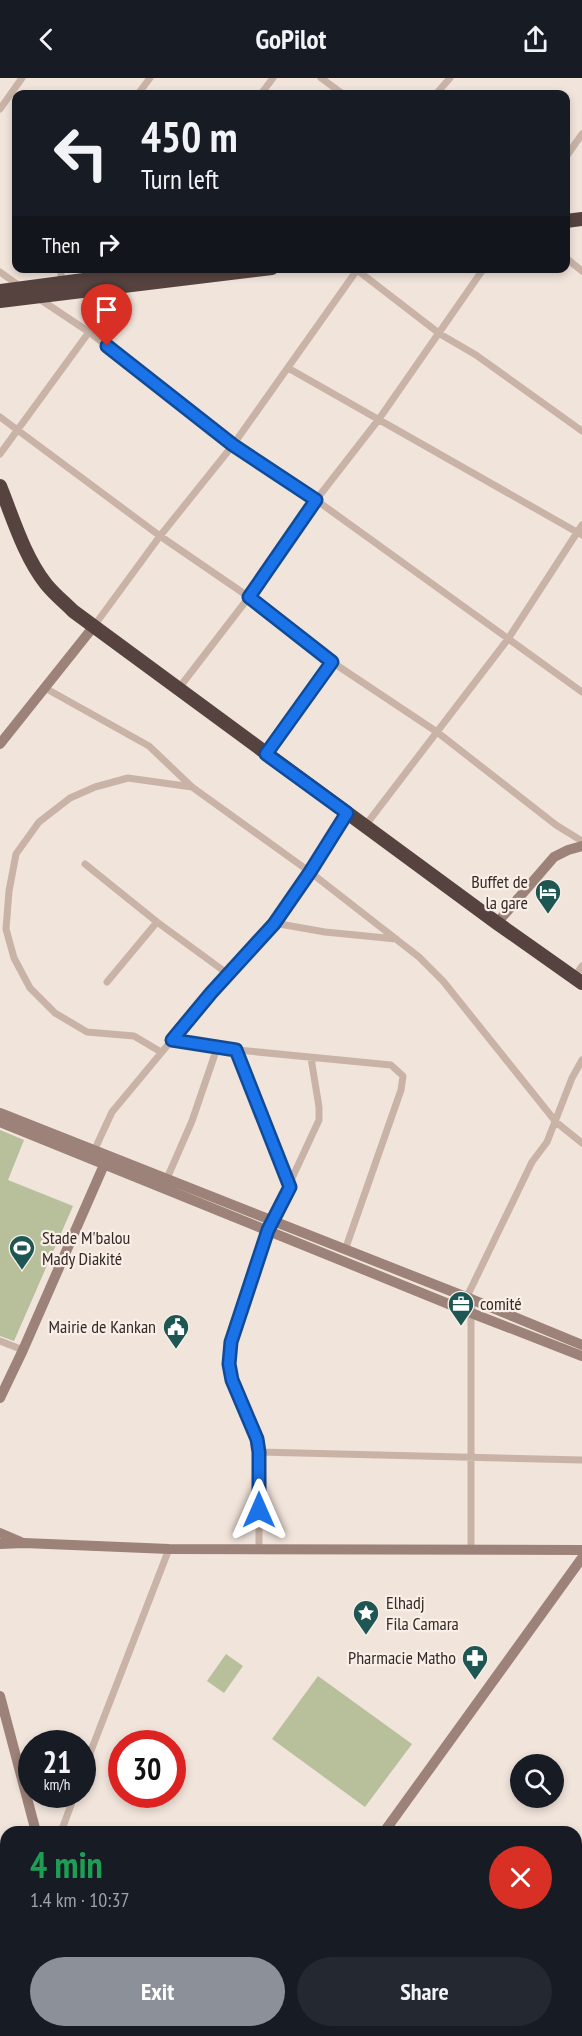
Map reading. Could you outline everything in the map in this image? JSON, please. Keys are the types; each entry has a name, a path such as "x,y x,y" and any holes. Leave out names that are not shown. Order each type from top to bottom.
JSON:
{"highway":[{"path":"0,301 29,292 145,273"},
{"path":"0,291 29,292 61,275 128,276 182,273"},
{"path":"0,486 28,554 46,584 73,611 578,980"}],"main road":[{"path":"0,744 94,626"},
{"path":"497,923 554,857 582,846"},
{"path":"0,1113 94,1151 106,1160"},
{"path":"0,1122 106,1160 582,1356"},
{"path":"0,1398 106,1160"},
{"path":"270,1226 345,1250 582,1346"},
{"path":"0,1533 24,1543"},
{"path":"0,1544 169,1549 582,1550"},
{"path":"388,1826 582,1558"},
{"path":"0,1696 34,1826"}],"street":[{"path":"264,90 273,78"},
{"path":"321,78 338,90"},
{"path":"440,90 450,78"},
{"path":"0,109 12,91"},
{"path":"570,151 582,134"},
{"path":"570,261 582,271"},
{"path":"0,272 89,332 233,445 316,500 582,692"},
{"path":"94,626 160,536 233,445 354,273"},
{"path":"362,273 440,334 476,355 582,431"},
{"path":"179,688 249,597 316,500 379,419 481,273"},
{"path":"0,454 89,332"},
{"path":"288,368 580,530 508,639 365,826"},
{"path":"0,417 160,536 249,597 332,662 437,732 556,825 582,841"},
{"path":"266,754 332,662"},
{"path":"45,688 149,746 192,787 310,872 419,957 443,981 556,1122 582,1143"},
{"path":"161,1052 134,1036 87,1032 55,1013 30,988 14,958 6,929 9,891 16,855 39,822 70,798 95,787 128,778 192,787"},
{"path":"94,1151 112,1112 161,1052 274,923 347,813"},
{"path":"85,864 157,922 228,974"},
{"path":"107,982 157,922"},
{"path":"274,923 325,932 396,939"},
{"path":"578,980 582,966"},
{"path":"172,1040 217,1048 391,1065 403,1076 401,1090 345,1250"},
{"path":"165,1184 192,1121 217,1048"},
{"path":"236,1050 290,1187"},
{"path":"259,1549 259,1452 257,1439 232,1380 229,1364 231,1342 270,1226 319,1120 311,1058"},
{"path":"471,1550 466,1310 532,1162 547,1142 572,1078 582,1060"},
{"path":"0,1341 23,1350"},
{"path":"259,1452 582,1460"},
{"path":"96,1738 169,1549"},
{"path":"63,1826 70,1808"}],"green space":[{"name":"Stade M'balou Mady Diakité","path":"0,1130 24,1140 8,1180 73,1206 14,1341 0,1336"},
{"path":"226,1654 243,1666 224,1693 207,1681"},
{"path":"318,1676 412,1744 365,1807 272,1739"}],"place":[{"name":"Buffet de la gare","path":"548,915"},
{"name":"Stade M'balou Mady Diakité","path":"22,1271"},
{"name":"comité","path":"461,1327"},
{"name":"Mairie de Kankan","path":"176,1350"},
{"name":"Elhadj Fila Camara","path":"366,1636"},
{"name":"Pharmacie Matho","path":"475,1681"}],"route":[{"path":"107,346 233,445 316,500 249,597 332,662 266,754 347,813 274,924 172,1040 236,1050 290,1187 268,1230 231,1342 229,1364 232,1380 257,1439 259,1510"}]}
